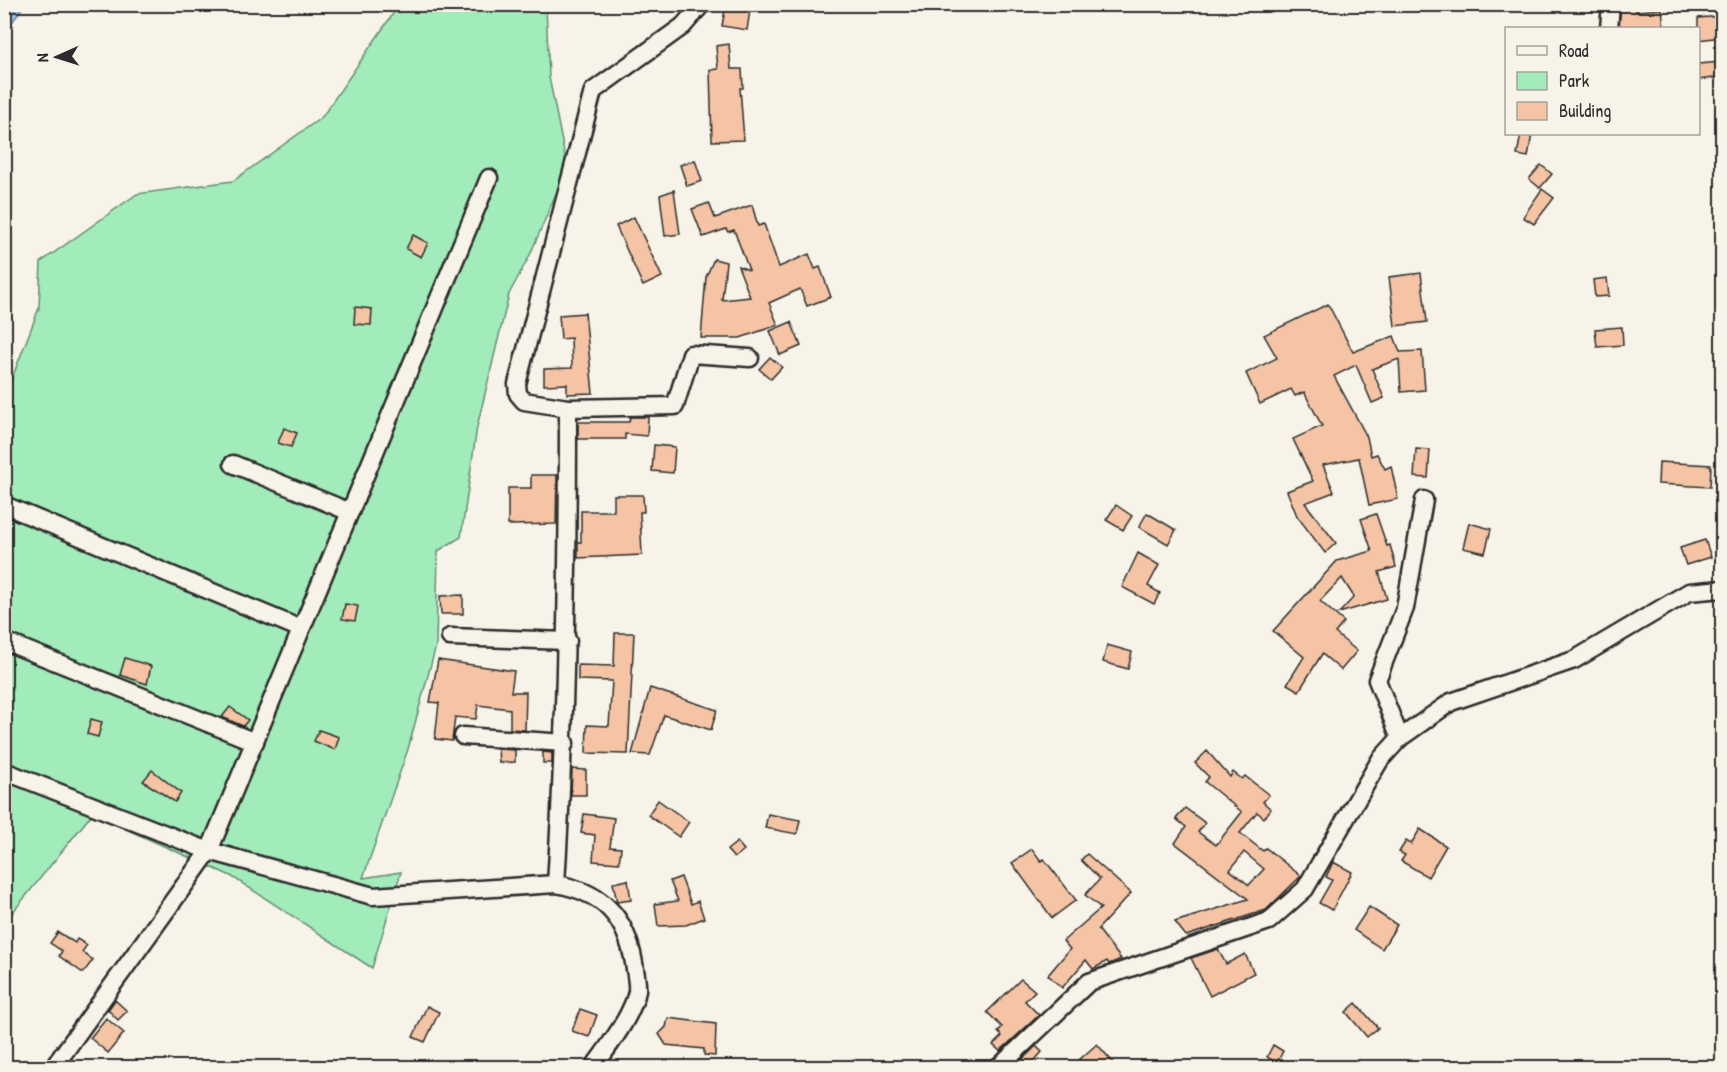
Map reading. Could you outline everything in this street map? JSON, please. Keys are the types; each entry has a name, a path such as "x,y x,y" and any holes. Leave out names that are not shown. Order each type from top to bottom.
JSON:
{"street":[{"path":"702,4 683,26 593,91 517,384 518,394 525,400 568,408 675,406 691,354 750,358"},
{"path":"1609,27 1611,4"},
{"path":"53,1068 209,851 489,178"},
{"path":"556,884 565,743 568,641 568,408"},
{"path":"233,464 350,512"},
{"path":"1400,738 1377,680 1405,608 1424,500"},
{"path":"4,505 302,629"},
{"path":"998,1068 1089,982 1269,921 1305,889 1380,760 1400,738 1450,702 1574,660 1689,592 1722,589"},
{"path":"450,637 568,641"},
{"path":"4,641 255,742"},
{"path":"463,736 565,743"},
{"path":"4,771 209,851 373,896 556,884 581,888 602,903 620,921 630,943 637,991 617,1034 593,1068"}],"green space":[{"path":"399,5 546,5 549,77 567,167 530,255 509,294 477,427 461,537 438,551 436,646 408,749 363,878 401,872 372,968 231,876 92,814 5,922 4,399 39,308 41,262 137,194 233,181 322,117"}],"water":[{"path":"4,5 24,5 5,33"}],"building":[{"path":"726,4 751,4 747,30 722,26"},
{"path":"1621,4 1636,5 1636,11 1662,9 1664,27 1619,27"},
{"path":"1722,16 1722,37 1700,40 1698,18"},
{"path":"729,44 731,69 742,69 743,88 740,88 744,140 712,141 710,70 718,69 716,46"},
{"path":"1722,62 1722,77 1700,80 1700,64"},
{"path":"1521,135 1532,135 1528,157 1517,155"},
{"path":"695,160 702,181 687,186 680,165"},
{"path":"1541,165 1552,174 1540,188 1529,179"},
{"path":"1542,189 1554,198 1534,224 1523,217"},
{"path":"674,190 680,234 665,236 660,195"},
{"path":"709,203 715,218 752,205 758,226 764,224 779,267 809,254 815,269 820,267 831,297 807,306 800,289 769,303 778,325 740,338 701,338 706,277 714,259 726,262 722,300 750,297 738,266 749,270 734,230 728,232 726,229 703,237 692,209"},
{"path":"634,217 662,277 643,286 616,226"},
{"path":"413,235 428,243 421,257 406,249"},
{"path":"1421,273 1427,322 1395,326 1389,277"},
{"path":"1607,278 1609,296 1595,297 1593,280"},
{"path":"1328,304 1353,352 1394,336 1400,352 1422,351 1425,390 1401,392 1399,359 1372,369 1384,398 1372,403 1356,365 1334,376 1367,437 1371,456 1377,454 1385,469 1391,466 1398,499 1369,505 1359,458 1323,465 1334,492 1305,503 1336,543 1325,553 1297,516 1287,491 1313,481 1293,439 1322,426 1304,392 1295,396 1291,389 1260,404 1246,373 1277,358 1264,335"},
{"path":"355,307 372,309 371,325 354,324"},
{"path":"585,313 593,393 567,394 567,384 544,385 544,369 572,368 571,338 561,339 559,315"},
{"path":"791,322 801,346 780,355 770,331"},
{"path":"1622,327 1623,345 1597,347 1595,329"},
{"path":"770,357 782,367 771,379 759,369"},
{"path":"630,417 648,417 647,436 625,434 625,439 578,439 578,422 629,422"},
{"path":"284,428 297,433 291,447 278,443"},
{"path":"654,445 675,447 673,473 652,471"},
{"path":"1416,449 1430,450 1428,478 1414,477"},
{"path":"1659,462 1711,465 1710,487 1658,484"},
{"path":"531,475 557,475 556,524 508,525 508,488 531,488"},
{"path":"614,495 643,495 644,512 640,512 642,555 578,558 578,542 581,542 581,511 614,511"},
{"path":"1116,505 1132,516 1123,530 1106,520"},
{"path":"1147,513 1176,530 1168,544 1139,527"},
{"path":"1376,514 1387,546 1390,545 1396,567 1379,572 1387,599 1339,613 1354,597 1342,578 1320,601 1344,622 1335,633 1357,651 1341,670 1322,654 1299,691 1287,684 1304,657 1273,631 1337,561 1372,551 1361,519"},
{"path":"1469,523 1491,529 1485,553 1463,548"},
{"path":"1705,540 1711,557 1686,565 1680,548"},
{"path":"1138,553 1159,565 1148,586 1160,593 1154,604 1122,587"},
{"path":"463,595 463,614 441,614 440,596"},
{"path":"345,604 358,606 355,621 342,619"},
{"path":"615,633 634,633 628,754 586,753 587,725 609,726 612,681 578,680 578,665 614,666"},
{"path":"1107,645 1132,652 1128,669 1103,662"},
{"path":"125,658 151,666 147,684 120,675"},
{"path":"438,660 514,671 511,692 526,692 525,730 510,729 510,709 478,705 476,719 455,717 452,741 435,739 439,703 430,702"},
{"path":"650,688 717,710 711,730 664,715 650,755 632,754"},
{"path":"230,707 248,720 243,726 222,717"},
{"path":"91,719 102,722 98,737 87,734"},
{"path":"319,730 339,737 335,750 314,741"},
{"path":"498,749 515,750 515,762 499,763"},
{"path":"1207,751 1230,777 1233,772 1242,779 1245,776 1269,795 1263,802 1271,809 1264,818 1257,812 1240,833 1263,851 1266,848 1301,876 1266,910 1186,936 1175,922 1248,899 1175,843 1186,827 1176,819 1185,808 1205,823 1198,832 1216,845 1242,812 1205,782 1209,777 1195,763","holes":["1244,852 1264,869 1249,885 1230,870"]},
{"path":"543,752 552,753 552,763 543,763"},
{"path":"572,769 586,770 586,795 571,795"},
{"path":"152,770 181,793 175,802 143,781"},
{"path":"658,800 689,822 679,837 648,815"},
{"path":"584,814 614,818 610,847 621,848 619,863 593,861 595,835 581,833"},
{"path":"768,814 800,820 797,834 765,828"},
{"path":"1420,829 1446,846 1428,877 1401,861 1405,855 1399,852 1406,841 1411,844"},
{"path":"737,842 744,850 734,858 727,850"},
{"path":"1032,849 1041,861 1044,859 1076,900 1052,918 1012,863"},
{"path":"1087,854 1131,893 1098,929 1121,959 1109,964 1107,961 1093,969 1086,960 1062,988 1048,975 1070,949 1063,941 1101,908 1085,895 1100,879 1081,860"},
{"path":"1333,862 1352,872 1332,910 1319,903 1332,880 1326,877"},
{"path":"681,877 691,904 698,901 704,918 686,925 658,926 655,904 678,901 670,881"},
{"path":"628,880 631,900 617,902 613,883"},
{"path":"1369,907 1397,925 1382,949 1354,930"},
{"path":"58,932 75,943 77,939 87,945 82,952 93,960 83,973 59,956 62,951 50,943"},
{"path":"1218,949 1226,964 1245,954 1254,973 1210,996 1191,958"},
{"path":"1021,979 1035,991 1025,1001 1039,1015 1000,1051 993,1045 1002,1036 998,1032 1002,1027 987,1012"},
{"path":"115,1000 127,1011 118,1020 108,1010"},
{"path":"1356,1003 1378,1028 1367,1037 1346,1012"},
{"path":"427,1006 439,1012 425,1042 413,1037"},
{"path":"580,1009 597,1015 589,1037 572,1031"},
{"path":"106,1018 124,1033 108,1053 90,1038"},
{"path":"668,1018 716,1024 715,1056 704,1055 704,1049 666,1045 659,1034 666,1027"},
{"path":"1097,1044 1118,1068 1070,1068"},
{"path":"1273,1045 1283,1051 1277,1063 1267,1057"},
{"path":"1036,1046 1042,1052 1028,1068 1016,1066"}]}
